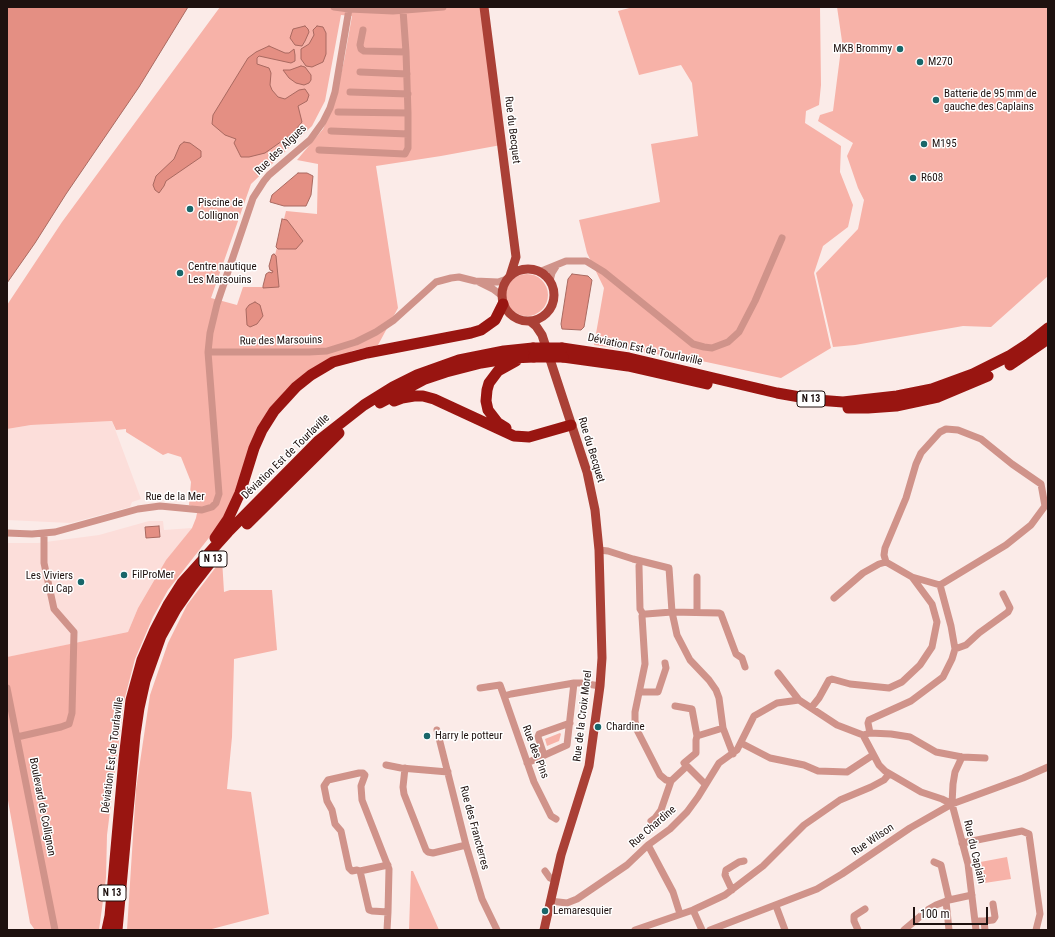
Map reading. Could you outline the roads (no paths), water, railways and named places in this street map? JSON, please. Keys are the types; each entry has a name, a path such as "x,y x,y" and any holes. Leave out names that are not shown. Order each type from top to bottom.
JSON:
{"highway":[{"path":"182,583 192,567 218,535 228,519 240,493 254,448 267,422 274,411 296,387 311,375 333,362 367,353 481,330 495,320 502,300"},
{"name":"Déviation Est de Tourlaville","path":"118,930 139,708 145,681 161,636 176,609 210,563 319,451 349,424 371,409 425,379 446,372 482,363 531,354 562,352 629,358 777,393 817,400 843,402 904,395 932,389 992,366 1029,343 1048,328"},
{"name":"Déviation Est de Tourlaville","path":"562,352 779,401 830,408 868,408 896,406 938,397 997,372 1021,358 1048,338"},
{"name":"Déviation Est de Tourlaville","path":"107,930 131,700 142,660 155,630 182,583 228,532 318,441 364,405 392,387 417,375 459,360 504,351 531,354"},
{"path":"531,354 498,370 489,383 487,390 486,400 488,410 503,427 511,431 523,433 533,432 570,422"},
{"path":"371,409 402,398 423,396 446,403 507,434 529,437 570,422"}],"main road":[{"name":"Rue du Becquet","path":"484,7 516,257 509,278"},
{"path":"516,257 526,270"},
{"path":"533,270 539,272 550,281 554,294 553,301 551,307 544,316 536,320 523,321 511,315 502,300 503,288 509,278 518,271 533,270"},
{"name":"Rue du Becquet","path":"542,335 544,316"},
{"name":"Rue du Becquet","path":"530,321 542,335 587,472 595,510 599,550"},
{"name":"Rue de la Croix Morel","path":"544,930 560,854 589,766 600,686 602,658 599,550"}],"street":[{"path":"334,7 393,11 443,7"},
{"name":"Rue des Algues","path":"208,352 216,304 253,198 261,184 269,175 310,140 323,122 330,108 335,92 349,9"},
{"path":"319,150 405,154 408,148 408,94 403,10"},
{"path":"363,30 360,45 361,49 364,51 406,52"},
{"path":"360,72 407,74"},
{"path":"350,92 408,94"},
{"path":"338,112 408,114"},
{"path":"331,131 408,134"},
{"path":"539,272 566,261 586,261 597,266 693,344 712,348 728,342 739,332 782,238"},
{"path":"550,281 552,273 557,265"},
{"name":"Rue des Marsouins","path":"208,352 328,351 356,342 376,332 394,320 436,282 459,277 498,282 509,278"},
{"name":"Rue des Marsouins","path":"475,280 493,289 502,300"},
{"name":"Rue de la Mer","path":"7,533 44,533 67,529 138,508 160,506 202,510 209,509 214,506 219,494 208,352"},
{"path":"946,429 958,430 981,439 1012,464 1041,484 1045,506 1030,525 1006,544 940,585 912,577 886,562 884,555 885,548 906,498 918,458 940,432 946,429"},
{"path":"17,737 49,731 69,724 72,713 74,696 74,632 54,609 44,563 44,533"},
{"path":"599,550 608,551 669,568 672,612 677,635 686,653 716,690 719,698 723,728 733,754"},
{"path":"834,598 864,573 879,564 886,562"},
{"path":"639,566 640,609 643,614 641,619 645,650 645,664 634,717 637,730 660,775 666,780 671,781"},
{"path":"697,577 697,612"},
{"path":"811,708 819,698 829,680 832,679 850,684 889,688 902,682 920,666 932,647 937,622 932,604 912,577"},
{"path":"940,585 951,626 955,649 952,659 943,677 912,701 869,720 867,734 873,755 878,765 889,774 921,792 952,804"},
{"path":"955,649 966,645 979,633 1008,612 1010,608 1003,594"},
{"path":"643,614 672,612 719,612 736,654 742,658 745,667"},
{"path":"639,692 658,692 666,668 665,663"},
{"path":"778,673 799,700 837,725 867,734 892,734 910,737 936,752 962,758 985,758"},
{"path":"526,763 567,745 574,683"},
{"path":"480,688 500,685 507,695 574,683 600,686"},
{"name":"Boulevard de Collignon","path":"7,688 55,930"},
{"name":"Rue des Pins","path":"507,695 526,763 550,816 556,819"},
{"name":"Rue Chardine","path":"550,901 567,903 577,899 627,865 648,845 670,829 683,816 698,797 719,763 737,750 754,716 777,703 799,700"},
{"path":"675,706 692,709 698,736 696,740 697,751 684,763 705,784"},
{"path":"544,755 538,734 570,723"},
{"path":"698,736 723,728"},
{"name":"Rue des Francterres","path":"437,730 466,845 482,899 497,930"},
{"path":"741,743 770,758 804,765 818,772 847,772 873,755"},
{"name":"Rue du Caplain","path":"962,758 955,772 952,804 968,864 976,930"},
{"path":"386,765 448,772"},
{"path":"650,820 655,818 661,810 671,781 686,766"},
{"name":"Rue Wilson","path":"710,930 776,906 817,889 910,828 952,804 1023,778 1048,767"},
{"path":"405,768 402,787 426,850 433,853 466,845"},
{"path":"387,930 390,869 362,800 361,786 365,775 359,773 331,779 326,782 324,786 327,801 332,810 335,824 341,831 349,868 351,870 360,871 388,865"},
{"path":"635,930 656,926 680,914 694,910 714,901 732,890 763,866 804,824 840,800 872,787 884,780 889,774"},
{"path":"962,843 1022,831 1029,834 1040,914 1036,930"},
{"path":"648,845 673,892 680,914"},
{"path":"732,890 725,875 726,870 739,862 744,861"},
{"path":"934,862 941,866 947,900 949,930"},
{"path":"360,871 369,910 388,912"},
{"path":"545,871 550,878 554,880"},
{"path":"904,930 929,910 947,900 972,895"},
{"path":"975,922 993,920 995,917 993,904"},
{"path":"776,906 785,930"},
{"path":"858,930 854,921 854,916 865,909"},
{"path":"694,910 702,930"},
{"path":"984,921 985,930"}],"place":[{"name":"MKB Brommy","path":"900,49"},
{"name":"M270","path":"920,62"},
{"name":"Batterie de 95 mm de gauche des Caplains","path":"936,100"},
{"name":"M195","path":"924,144"},
{"name":"R608","path":"913,178"},
{"name":"Piscine de Collignon","path":"190,209"},
{"name":"Centre nautique Les Marsouins","path":"180,273"},
{"name":"FilProMer","path":"124,575"},
{"name":"Les Viviers du Cap","path":"81,582"},
{"name":"Chardine","path":"598,727"},
{"name":"Harry le potteur","path":"427,736"},
{"name":"Lemaresquier","path":"545,911"}]}
